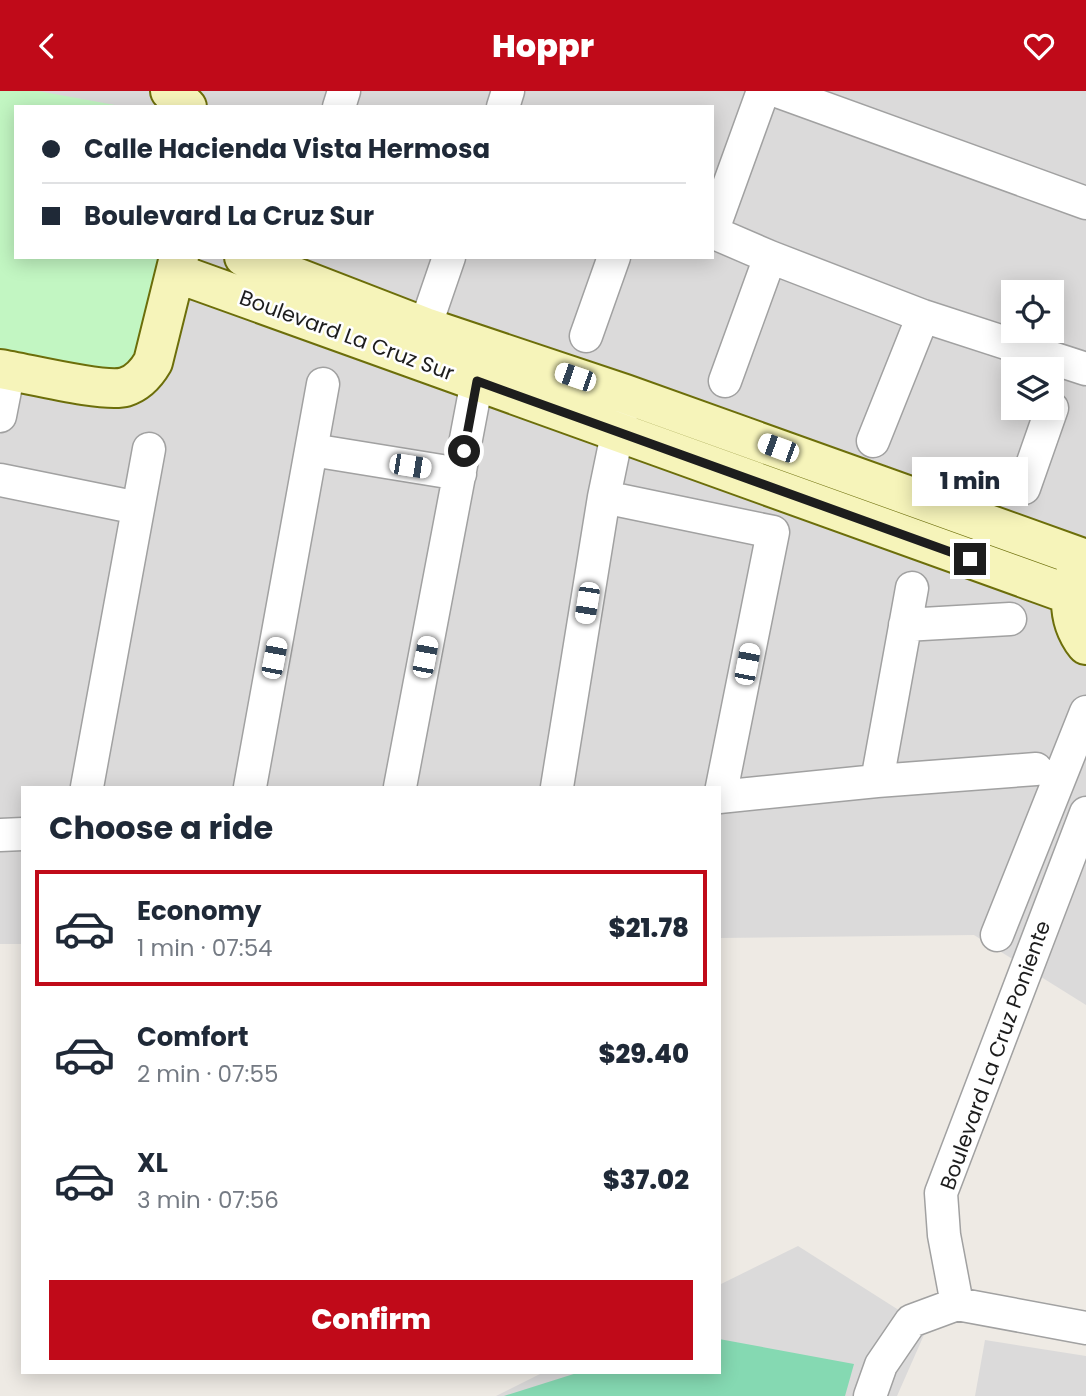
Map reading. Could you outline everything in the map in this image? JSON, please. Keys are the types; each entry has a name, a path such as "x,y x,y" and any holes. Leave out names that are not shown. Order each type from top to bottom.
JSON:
{"street":[{"path":"170,91 185,105"},
{"path":"714,226 763,91"},
{"path":"777,91 1086,203"},
{"path":"714,233 923,316 1077,366 1064,387"},
{"path":"725,381 770,257"},
{"name":"Boulevard La Cruz Sur","path":"249,259 425,327 625,394 1085,556"},
{"path":"425,327 448,259"},
{"path":"586,336 613,259"},
{"name":"Boulevard La Cruz Sur","path":"4,369 112,389 136,382 146,373 152,362 178,265 617,433 1071,596"},
{"path":"873,441 923,316"},
{"path":"0,416 4,369"},
{"path":"400,786 477,381"},
{"path":"250,786 323,384"},
{"path":"557,786 604,497 625,394"},
{"path":"1024,488 1048,420"},
{"path":"88,786 149,449"},
{"path":"312,450 460,474"},
{"path":"0,480 138,508"},
{"path":"604,497 773,532 721,792"},
{"path":"1085,556 1076,572 1071,596 1073,622 1086,645"},
{"path":"877,781 912,588"},
{"path":"905,625 1010,618"},
{"name":"Boulevard La Cruz Poniente","path":"997,935 1086,712"},
{"path":"721,797 1036,769"},
{"name":"Boulevard La Cruz Poniente","path":"957,1304 944,1235 941,1193 1086,813"},
{"path":"0,835 21,834"},
{"path":"870,1396 881,1365 911,1321 957,1304 1086,1328"}],"shaded area":[{"path":"0,91 1086,91 1086,1005 974,935 721,938 721,786 21,786 21,944 0,944"},
{"path":"798,1246 927,1328 897,1396 496,1396 540,1374 721,1374 721,1284"},
{"path":"985,1340 1086,1356 1086,1396 975,1396"}],"green space":[{"path":"0,91 38,91 115,105 14,105 14,259 169,259 145,362 116,373 0,351"},
{"path":"721,1339 854,1364 845,1396 504,1396 574,1374 721,1374"}],"route":[{"path":"464,451 477,381 970,559"}]}
